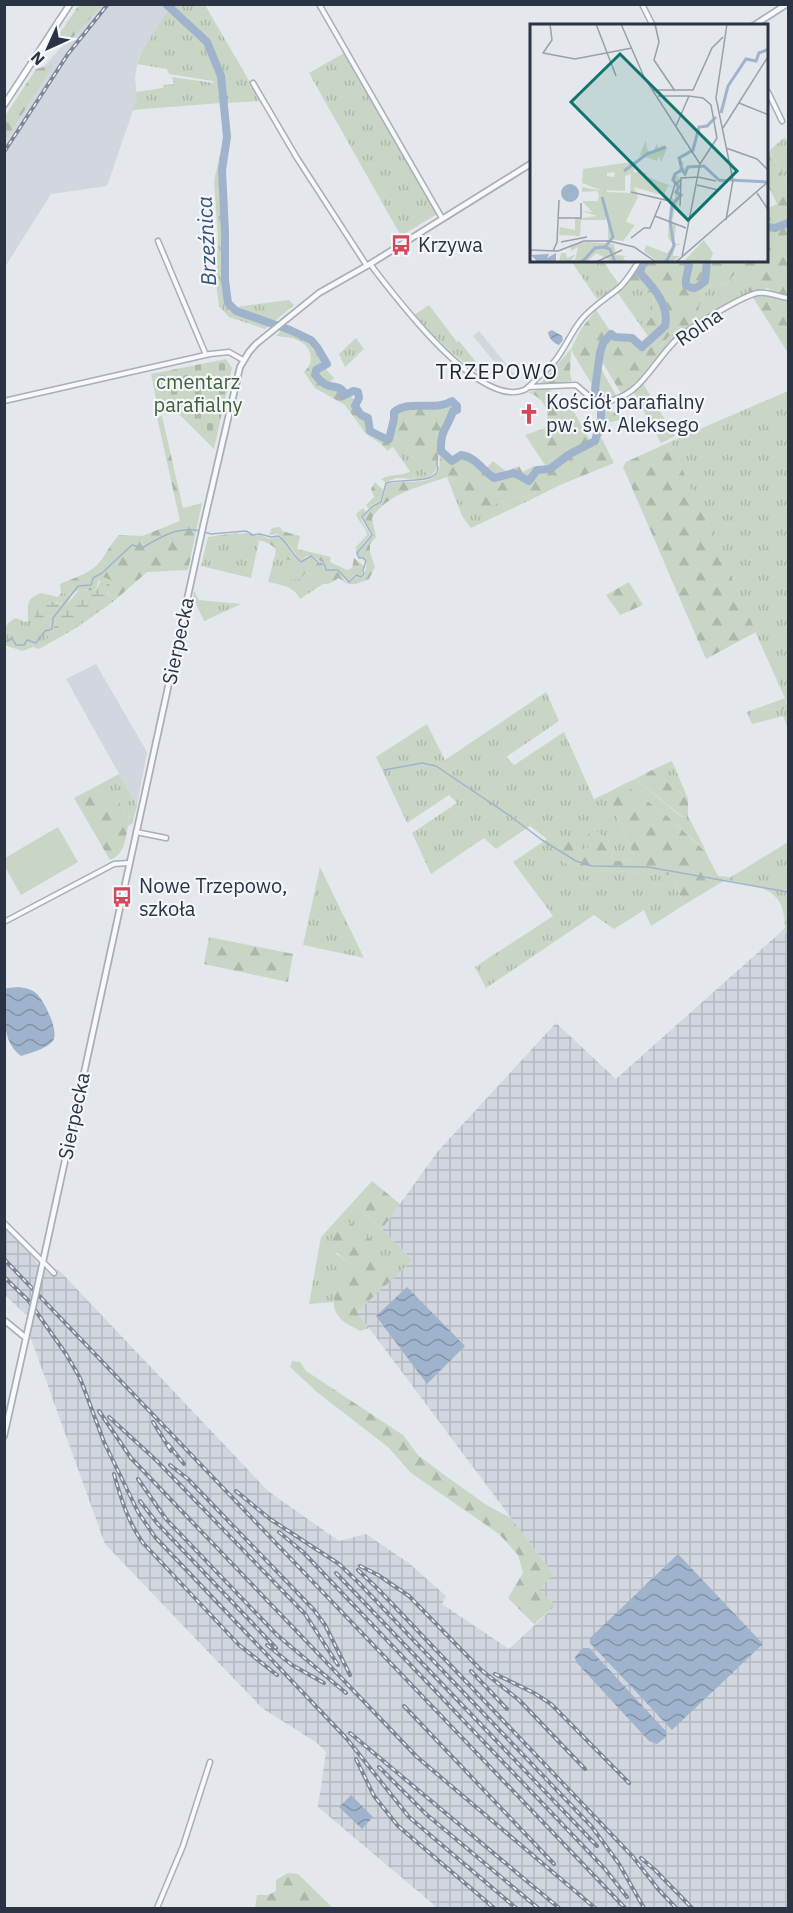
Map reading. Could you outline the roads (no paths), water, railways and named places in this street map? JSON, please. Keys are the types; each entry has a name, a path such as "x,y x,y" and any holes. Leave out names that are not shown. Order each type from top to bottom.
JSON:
{"main road":[{"path":"4,105 70,4"}],"street":[{"path":"319,4 442,218"},
{"path":"642,4 652,24"},
{"path":"756,24 787,4"},
{"path":"253,82 297,158 368,265 412,319 463,367 480,380 503,391 513,392 528,387 554,362 580,321 630,277 638,262"},
{"path":"769,94 782,121"},
{"name":"Sierpecka","path":"4,1436 201,535 236,379 243,360 267,335 319,293 530,164"},
{"path":"158,241 206,355"},
{"name":"Rolna","path":"528,387 576,385 598,403 614,402 625,396 645,378 678,338 744,298 764,292 789,298"},
{"path":"4,401 229,351 243,360"},
{"path":"136,832 166,838"},
{"path":"4,922 114,864 129,863"},
{"path":"4,1223 42,1264 54,1273"},
{"path":"4,1320 26,1338"},
{"path":"158,1908 183,1846 210,1762"}],"water":[{"path":"552,330 562,336 563,340 559,345 549,336 548,332"},
{"path":"19,987 37,994 51,1017 54,1032 52,1042 21,1056 10,1043 4,1017 5,990"},
{"path":"407,1287 465,1346 427,1384 376,1316"},
{"path":"678,1554 763,1644 672,1730 590,1643 590,1638"},
{"path":"583,1648 589,1648 666,1731 666,1737 657,1744 649,1741 576,1662 575,1657"},
{"path":"351,1795 373,1817 362,1829 339,1807"}],"waterway":[{"name":"Brzeźnica","path":"166,4 207,42 221,76 227,137 222,170 225,280 228,303 236,311 311,340 327,364 316,370 315,375 325,384 340,388 344,392 343,396 353,391 358,392 359,398 355,406 361,415 368,418 370,431 389,439 394,412 400,408 438,406 452,401 457,406 457,410 453,411 443,433 441,444 441,451 452,461 461,455 466,456 494,478 514,473 529,481 537,470 550,469 568,455 595,441 601,419 601,401 595,389 603,343 611,334 615,337 632,338 642,347 665,326 663,304 655,290 640,273 642,265 646,262"},
{"name":"Brzeźnica","path":"769,227 775,228 788,223"},
{"name":"Brzeźnica","path":"686,262 689,265 686,285 694,288 705,281 707,262"},
{"path":"204,532 211,534 246,531 253,535 278,536 301,562 311,556 324,564 326,570 338,570 349,582 356,575 361,577 364,574 366,561 359,558 357,553 372,535 362,517 373,506 381,502 386,483 424,479 436,474 437,455 441,451"},
{"path":"4,643 12,638 16,645 24,645 27,640 36,643 45,631 52,629 53,618 78,586 91,585 93,578 102,573 132,545 142,548 162,536 177,531 200,531"},
{"path":"384,770 422,763 436,766 542,840 576,861 592,866 648,867 788,892"}],"railway":[{"path":"4,152 68,54 108,4"},
{"path":"4,1259 625,1908"},
{"path":"4,1277 28,1300 80,1378 104,1442 138,1512 155,1537 347,1739 409,1817 516,1908"},
{"path":"99,1411 131,1458 417,1757 595,1908"},
{"path":"109,1417 157,1461 305,1614 338,1665"},
{"path":"153,1422 171,1451"},
{"path":"168,1444 184,1464"},
{"path":"170,1465 188,1479 314,1610 325,1625 350,1675"},
{"path":"114,1474 129,1519 143,1543 239,1645 277,1675"},
{"path":"138,1479 166,1519 277,1635 346,1693"},
{"path":"236,1491 270,1519 339,1564 359,1583 592,1827 619,1864 644,1908"},
{"path":"140,1501 157,1523 276,1648"},
{"path":"279,1532 303,1552 605,1869 627,1897"},
{"path":"360,1566 409,1596 480,1669 519,1700 585,1769"},
{"path":"358,1570 633,1857 676,1908"},
{"path":"336,1573 597,1846"},
{"path":"267,1645 292,1665 324,1683"},
{"path":"471,1671 507,1709"},
{"path":"495,1674 551,1704 629,1783"},
{"path":"404,1706 554,1864"},
{"path":"350,1733 559,1908"},
{"path":"356,1759 374,1796 398,1826 494,1908"},
{"path":"379,1767 426,1814 538,1908"},
{"path":"641,1858 692,1908"}],"place":[{"name":"Krzywa","path":"401,245"},
{"name":"Kościół parafialny pw. św. Aleksego","path":"529,414"},
{"name":"Nowe Trzepowo, szkoła","path":"122,897"}],"district":[{"name":"TRZEPOWO","path":"497,372"}],"park label":[{"name":"cmentarz parafialny","path":"198,394"}]}
